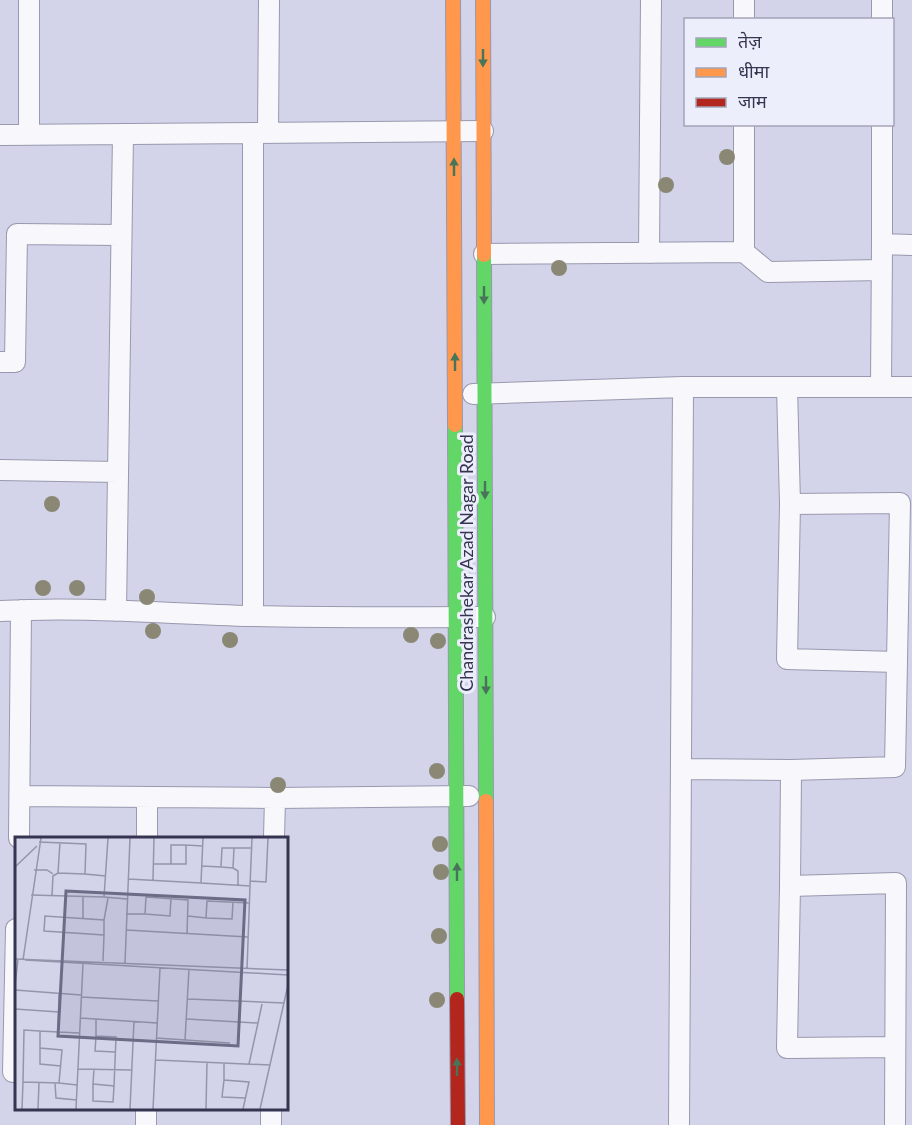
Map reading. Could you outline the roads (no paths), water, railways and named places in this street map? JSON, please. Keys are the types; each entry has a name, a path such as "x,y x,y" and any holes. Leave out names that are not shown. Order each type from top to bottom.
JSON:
{"street":[{"path":"29,0 30,135"},
{"path":"253,616 260,133 269,0"},
{"name":"Chandrashekar Azad Nagar Road","path":"453,0 458,1125"},
{"name":"Chandrashekar Azad Nagar Road","path":"483,0 487,1125"},
{"path":"649,253 651,0"},
{"path":"744,0 744,18"},
{"path":"882,0 882,18"},
{"path":"744,126 744,252"},
{"path":"881,387 882,126"},
{"path":"0,135 483,131"},
{"path":"116,611 123,134"},
{"path":"0,362 15,362 8,234 121,234"},
{"path":"882,244 912,244"},
{"path":"484,254 744,252 768,272 882,270"},
{"path":"455,395 683,387 912,387"},
{"path":"679,1125 683,387"},
{"path":"787,387 790,504 787,659 897,662"},
{"path":"0,470 118,472"},
{"path":"681,769 904,768 897,662 900,503 790,504"},
{"path":"19,837 21,610"},
{"path":"0,611 116,611 253,616 485,617"},
{"path":"791,770 787,1048 895,1047"},
{"path":"20,796 487,797"},
{"path":"147,797 147,837"},
{"path":"274,837 275,798"},
{"path":"790,886 904,884 895,1047 895,1125"},
{"path":"13,1072 15,977"}]}
